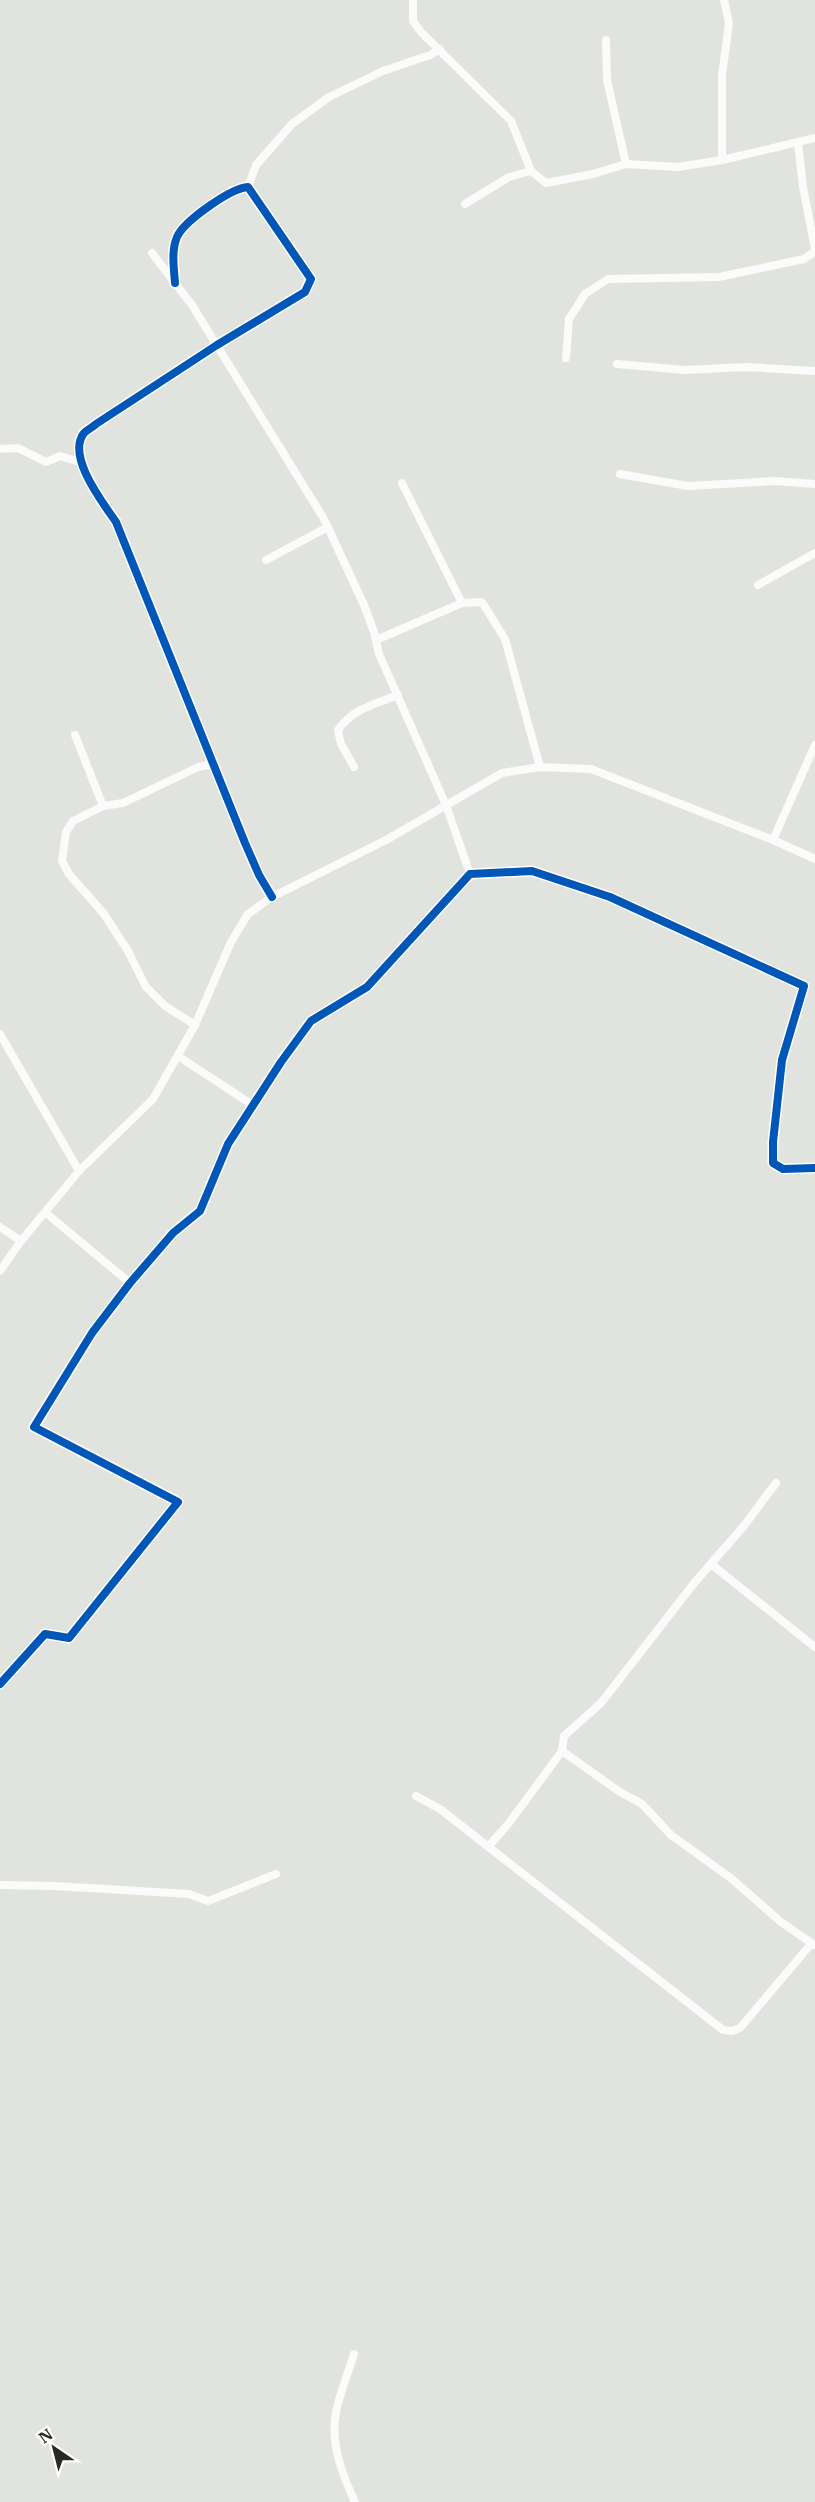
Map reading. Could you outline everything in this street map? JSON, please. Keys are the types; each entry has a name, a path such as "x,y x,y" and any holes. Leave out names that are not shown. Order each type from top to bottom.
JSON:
{"street":[{"path":"413,0 413,21 511,121 531,171 546,183 626,164 678,166 722,160 815,138"},
{"path":"722,160 722,76 729,23 724,0"},
{"path":"606,40 608,80 626,164"},
{"path":"248,187 256,165 292,124 329,97 383,71 430,55 440,49"},
{"path":"566,358 569,319 585,294 608,279 719,277 804,259 815,250 803,187 798,142"},
{"path":"465,204 509,177 531,171"},
{"path":"175,283 173,258 178,235 220,198 239,188 248,187"},
{"path":"248,187 311,279 304,292 217,345 84,433 80,443 80,462 100,499 116,522 259,875 272,897"},
{"path":"152,253 175,283 263,416 328,527 364,605 379,654 446,805 470,874"},
{"path":"617,364 685,370 745,367 815,370"},
{"path":"0,449 18,448 46,462 60,456 80,462"},
{"path":"620,474 688,486 775,481 815,484"},
{"path":"402,483 462,603"},
{"path":"266,560 328,527"},
{"path":"758,585 815,553"},
{"path":"376,640 462,603 482,602 505,639 540,767"},
{"path":"354,767 341,744 338,730 345,720 358,711 399,695"},
{"path":"75,735 104,806"},
{"path":"773,840 815,745"},
{"path":"195,1025 165,1006 146,987 128,951 104,914 69,874 62,861 66,832 73,821 104,806 123,803 198,767 215,764"},
{"path":"0,1271 21,1241 79,1172 153,1099 195,1025 231,942 248,914 272,897 386,840 502,773 540,767 591,769 773,840 815,859"},
{"path":"0,1684 45,1634 69,1638 178,1502 34,1427 92,1332 173,1233 200,1210 228,1144 281,1062 311,1022 367,987 470,874 532,872 599,893 804,986 782,1059 773,1142 773,1163 783,1169 815,1168"},
{"path":"0,1034 79,1172"},
{"path":"178,1056 254,1106"},
{"path":"46,1213 130,1283"},
{"path":"0,1227 21,1241"},
{"path":"488,1847 509,1823 562,1751 564,1736 601,1703 776,1483"},
{"path":"711,1564 815,1647"},
{"path":"416,1796 440,1809 723,2030 732,2031 740,2028 813,1945 781,1923 732,1879 671,1835 642,1804 562,1751"},
{"path":"0,1885 189,1894 208,1901 276,1874"},
{"path":"354,2354 335,2413 335,2444 344,2478 355,2502"}],"cycle path":[{"path":"175,283 174,248 181,230 198,214 220,199 248,187 311,279 305,292 217,345 96,424 84,433 80,443 80,454 88,479 116,522 245,843 272,897"},
{"path":"0,1684 45,1634 69,1638 178,1502 34,1427 92,1333 130,1283 173,1233 200,1211 228,1144 281,1062 311,1021 367,987 470,874 532,871 610,897 804,986 782,1060 773,1142 773,1163 783,1169 815,1168"}]}
